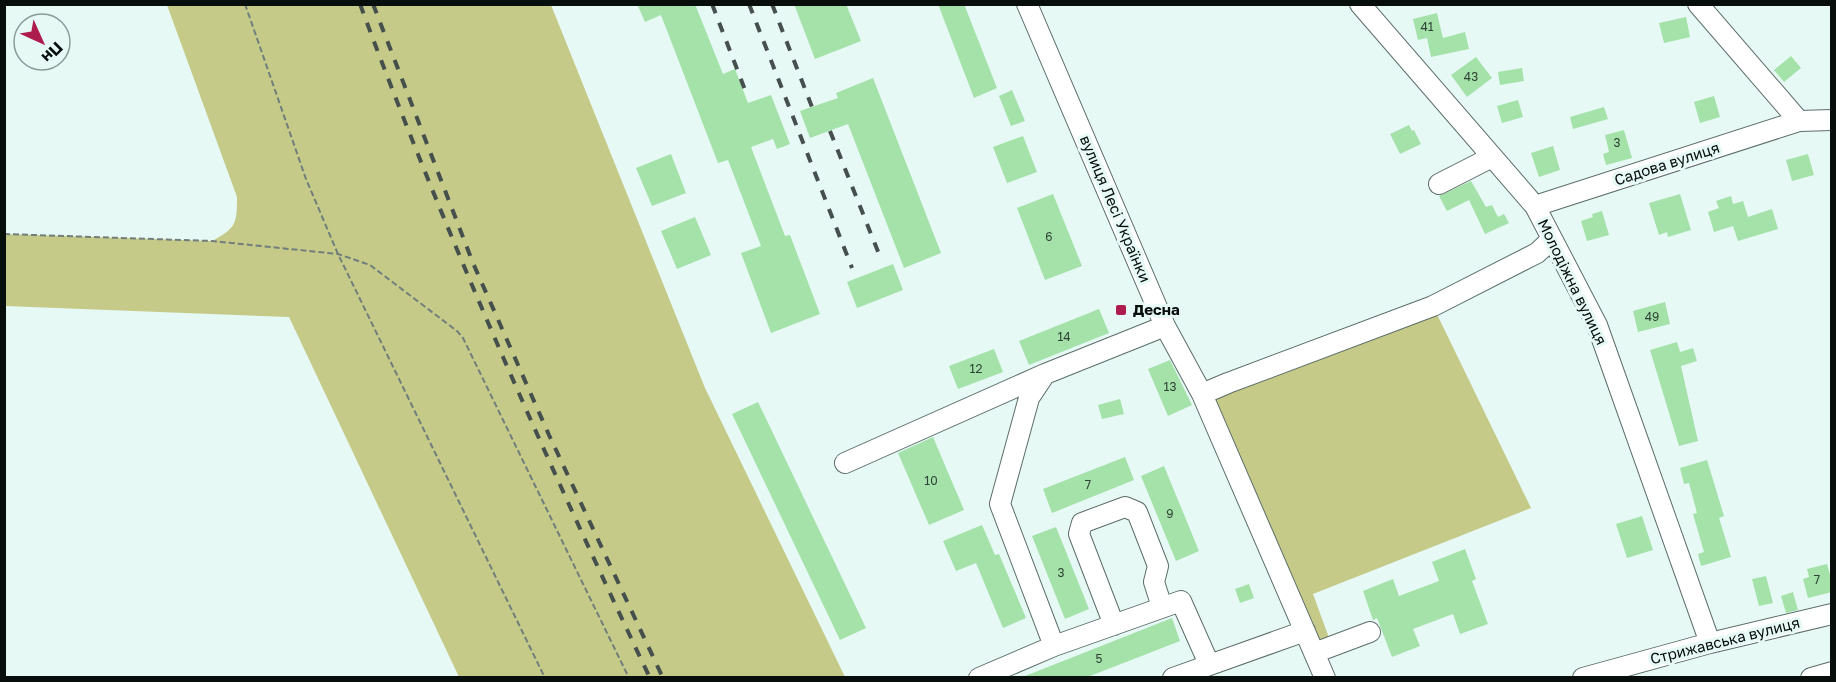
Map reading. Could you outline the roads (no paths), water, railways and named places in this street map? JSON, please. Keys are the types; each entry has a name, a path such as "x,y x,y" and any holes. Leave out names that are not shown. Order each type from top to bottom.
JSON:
{"street":[{"name":"Молодіжна вулиця","path":"1360,4 1535,206 1597,325 1710,643"},
{"path":"1698,4 1799,121"},
{"name":"вулиця Лесі Українки","path":"1030,6 1165,326 1202,394 1305,631"},
{"name":"Садова вулиця","path":"1535,206 1799,121 1832,120"},
{"path":"1439,184 1492,157"},
{"path":"1202,394 1433,306 1537,253 1552,239"},
{"path":"845,463 1045,374 1165,326"},
{"path":"1045,374 1029,398 1000,504 1054,646"},
{"path":"1114,625 1079,534 1082,523 1125,507 1137,512 1158,566 1154,582 1162,608"},
{"path":"979,678 1054,646 1181,601 1209,664"},
{"name":"Стрижавська вулиця","path":"1583,678 1710,643 1832,614"},
{"path":"1179,676 1305,631 1325,678"},
{"path":"1314,653 1370,632"},
{"path":"1811,678 1832,672"}],"railway":[{"path":"360,4 461,260 572,512 650,678"},
{"path":"373,4 473,263 549,435 663,678"},
{"path":"712,4 747,95"},
{"path":"749,4 852,268"},
{"path":"772,4 812,107"},
{"path":"830,131 881,259"}],"place":[{"name":"Десна","path":"1121,310"}]}
